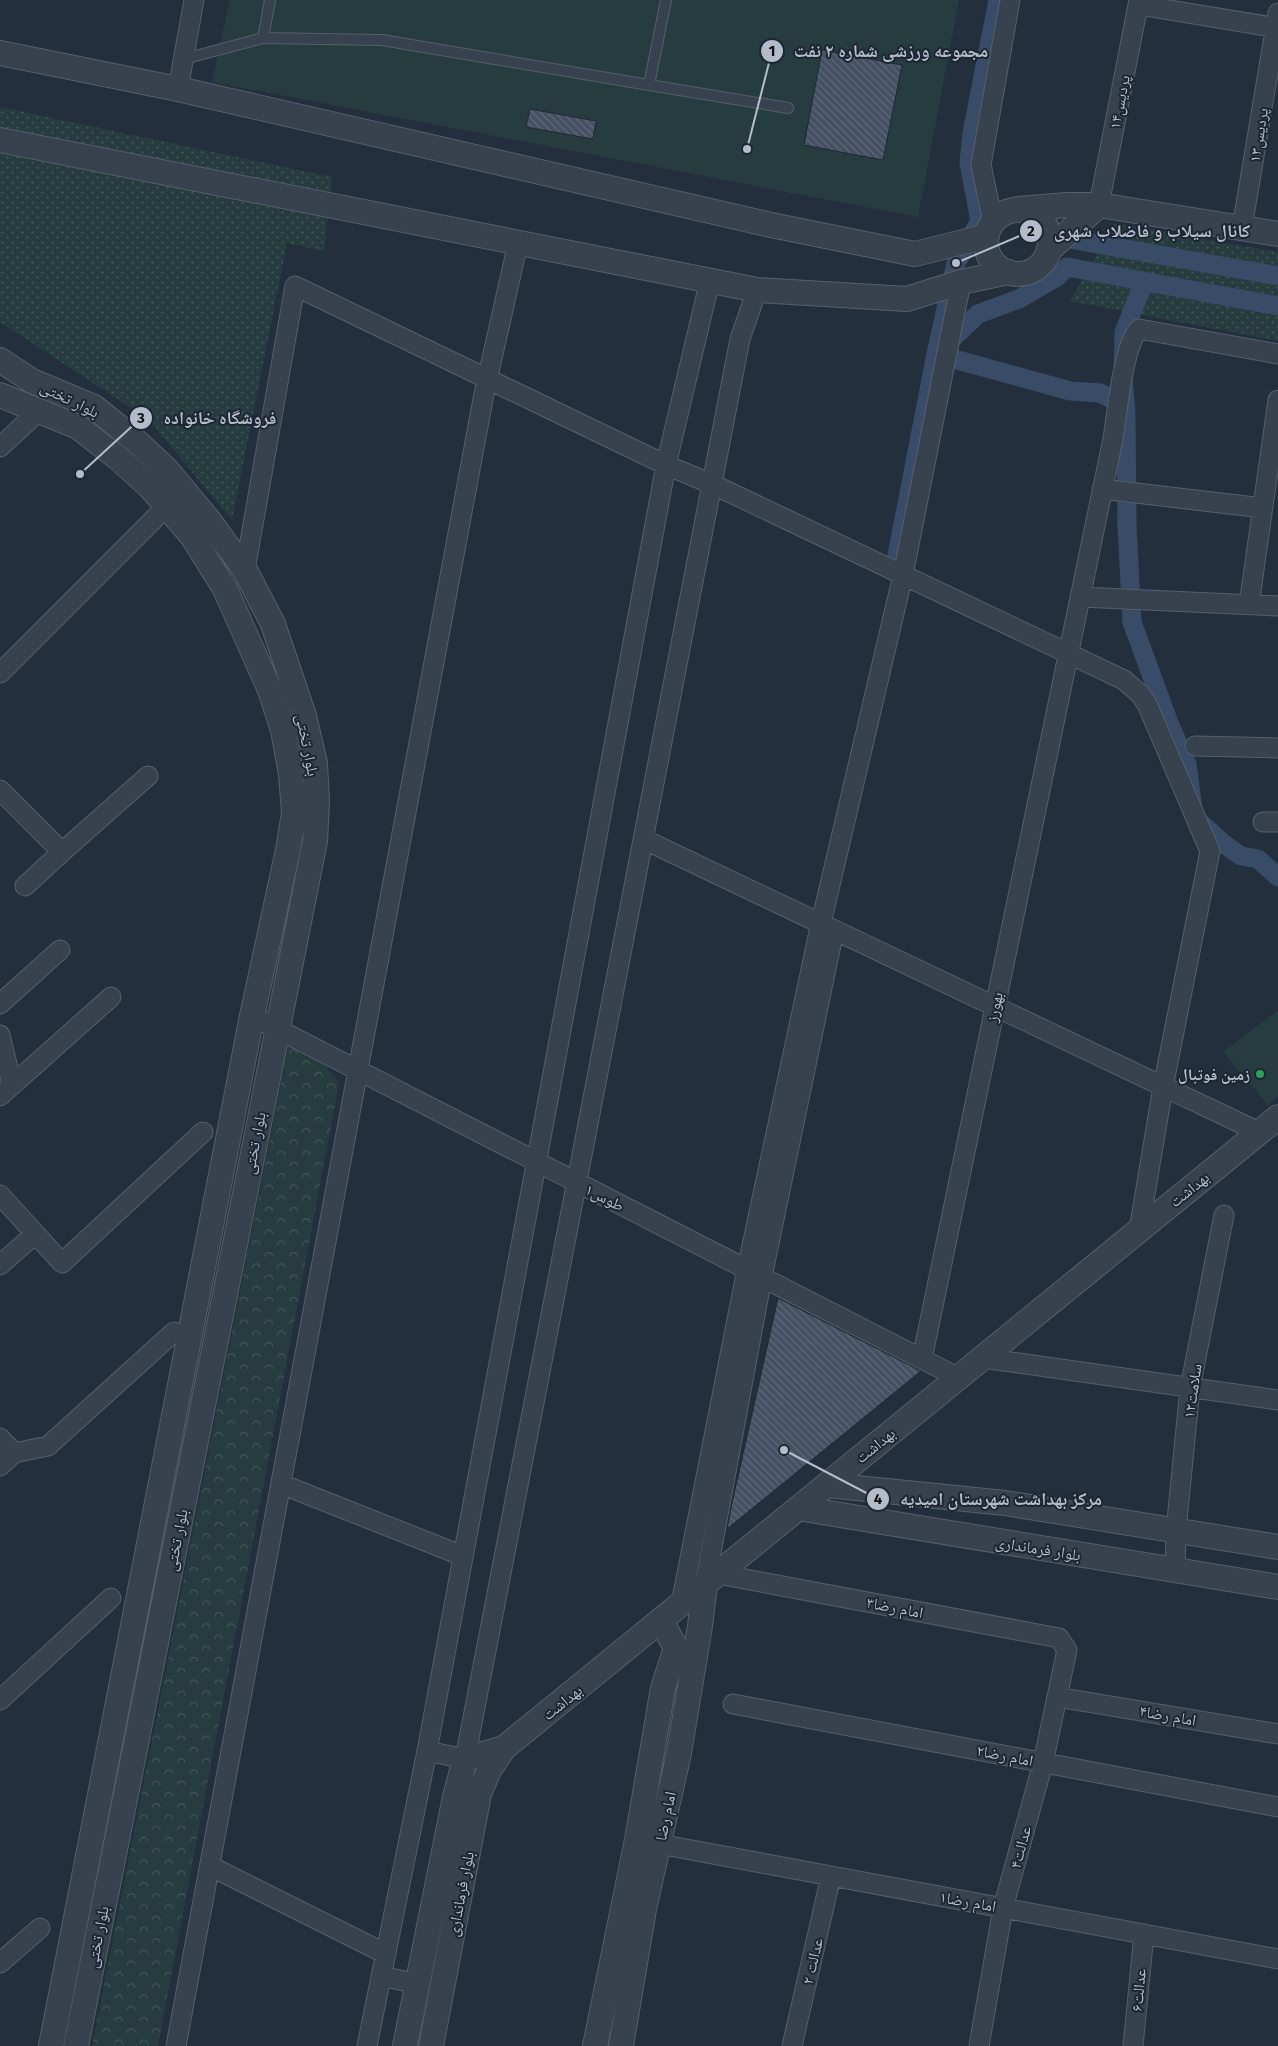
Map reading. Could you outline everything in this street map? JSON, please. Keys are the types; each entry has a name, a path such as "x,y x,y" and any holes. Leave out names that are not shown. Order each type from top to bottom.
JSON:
{"street":[{"path":"178,89 194,0"},
{"path":"1010,0 981,165 990,229 987,247 990,257 997,266 1009,272 1021,274 1034,270 1043,262 1049,250 1099,205"},
{"path":"1139,3 1277,23"},
{"name":"پردیس۱۴","path":"1099,205 1139,3"},
{"name":"پردیس۱۳","path":"1242,228 1277,23"},
{"path":"0,53 178,89 763,223 915,254 990,229 1004,213 1067,204 1099,205 1278,234"},
{"path":"0,66 23,58"},
{"path":"0,140 757,290 907,299 960,282 1009,272"},
{"path":"1018,210 1033,212 1044,222 1050,235 1049,250"},
{"path":"176,2046 487,379 518,243"},
{"path":"367,2046 427,1751 666,465 710,280"},
{"path":"681,1604 754,1273 903,575 960,282"},
{"path":"245,570 295,286 666,465 712,484 1124,680 1140,694 1147,704 1210,851 1163,1086 1139,1230"},
{"path":"427,1751 465,1759 740,339 757,290"},
{"name":"بهورز","path":"922,1359 994,1006 1081,597 1113,439 1128,351 1133,335 1138,329 1278,354"},
{"name":"بلوار تختی","path":"0,360 32,380 94,407 136,440 167,470 202,511 245,570 273,624 304,716 315,762 317,802 315,841 76,2046"},
{"name":"بلوار تختی","path":"0,395 78,427 118,458 151,488 192,536 225,589 270,690 283,730 291,774 294,813 288,850 252,1016 51,2046"},
{"path":"1249,605 1278,400"},
{"path":"0,447 39,411"},
{"path":"1102,489 1263,508"},
{"path":"0,673 167,506"},
{"path":"1081,597 1278,606"},
{"path":"1195,746 1278,748"},
{"path":"25,886 148,776"},
{"path":"0,790 62,852"},
{"path":"644,839 1259,1132"},
{"path":"0,1004 60,950"},
{"path":"6,1091 111,997"},
{"name":"طوس۱","path":"252,1016 959,1378"},
{"path":"0,1035 6,1091"},
{"name":"بهداشت","path":"465,1759 504,1748 1278,1117"},
{"path":"0,1195 62,1263 203,1132"},
{"name":"سلامت۱۲","path":"1175,1570 1176,1531 1190,1388 1224,1215"},
{"path":"0,1265 35,1234"},
{"path":"712,1579 754,1273"},
{"path":"0,1466 14,1453 48,1446 174,1332"},
{"path":"983,1358 1278,1400"},
{"path":"0,1438 14,1453"},
{"path":"281,1484 463,1556"},
{"path":"827,1485 1005,1503 1278,1547"},
{"name":"بلوار فرمانداری","path":"798,1508 1278,1587"},
{"name":"امام رضا۳","path":"712,1579 1059,1638 1067,1650"},
{"name":"امام رضا","path":"621,2046 644,1909 679,1753 700,1626 712,1579"},
{"path":"0,1700 111,1598"},
{"name":"امام رضا","path":"595,2046 637,1840 663,1688 676,1648 661,1621"},
{"name":"عدالت۴","path":"979,2046 1003,1908 1043,1762 1067,1650"},
{"name":"امام رضا۴","path":"1057,1697 1278,1734"},
{"name":"امام رضا۲","path":"733,1704 1278,1807"},
{"name":"بلوار فرمانداری","path":"431,2046 479,1794 489,1770 504,1748"},
{"name":"بلوار فرمانداری","path":"405,2046 455,1797 465,1759"},
{"name":"امام رضا۱","path":"659,1844 1278,1959"},
{"path":"210,1866 386,1954"},
{"name":"عدالت ۲","path":"792,2046 831,1876"},
{"path":"0,1962 40,1928"},
{"name":"عدالت۶","path":"1133,2046 1144,1934"},
{"path":"381,1976 418,1984"}],"lane":[{"path":"263,38 270,0"},
{"path":"649,85 666,0"},
{"path":"184,59 263,38 382,40 788,108"}],"green space":[{"path":"230,0 959,0 918,217 212,82"},
{"path":"0,107 332,177 324,251 287,243 232,520 148,419 0,322"},
{"path":"1115,223 1278,252 1278,341 1070,301"},
{"name":"زمین فوتبال","path":"1278,1010 1278,1096 1268,1105 1223,1052"},
{"path":"290,1037 315,1051 339,1084 158,2046 92,2046"}],"building":[{"path":"822,50 902,65 883,160 804,145"},
{"path":"530,109 596,121 593,139 526,127"},
{"path":"778,1298 921,1371 727,1529 732,1503"}],"waterway":[{"path":"896,560 936,354 956,263 980,221 969,163 972,133 998,0"},
{"path":"1036,233 1278,276"},
{"path":"1126,414 1114,400 1100,393 1070,391 936,354 978,314 1019,299 1057,277 1067,267 1278,306"},
{"path":"1144,282 1124,332 1123,377 1126,414 1127,525 1132,622 1169,723 1187,764 1194,817 1224,844 1241,856 1258,859 1278,877"}],"place":[{"name":"مجموعه ورزشی شماره ۲ نفت","path":"747,149"},
{"name":"کانال سیلاب و فاضلاب شهری","path":"956,263"},
{"name":"فروشگاه خانواده","path":"80,474"},
{"name":"زمین فوتبال","path":"1260,1074"},
{"name":"مرکز بهداشت شهرستان امیدیه","path":"784,1450"}]}
